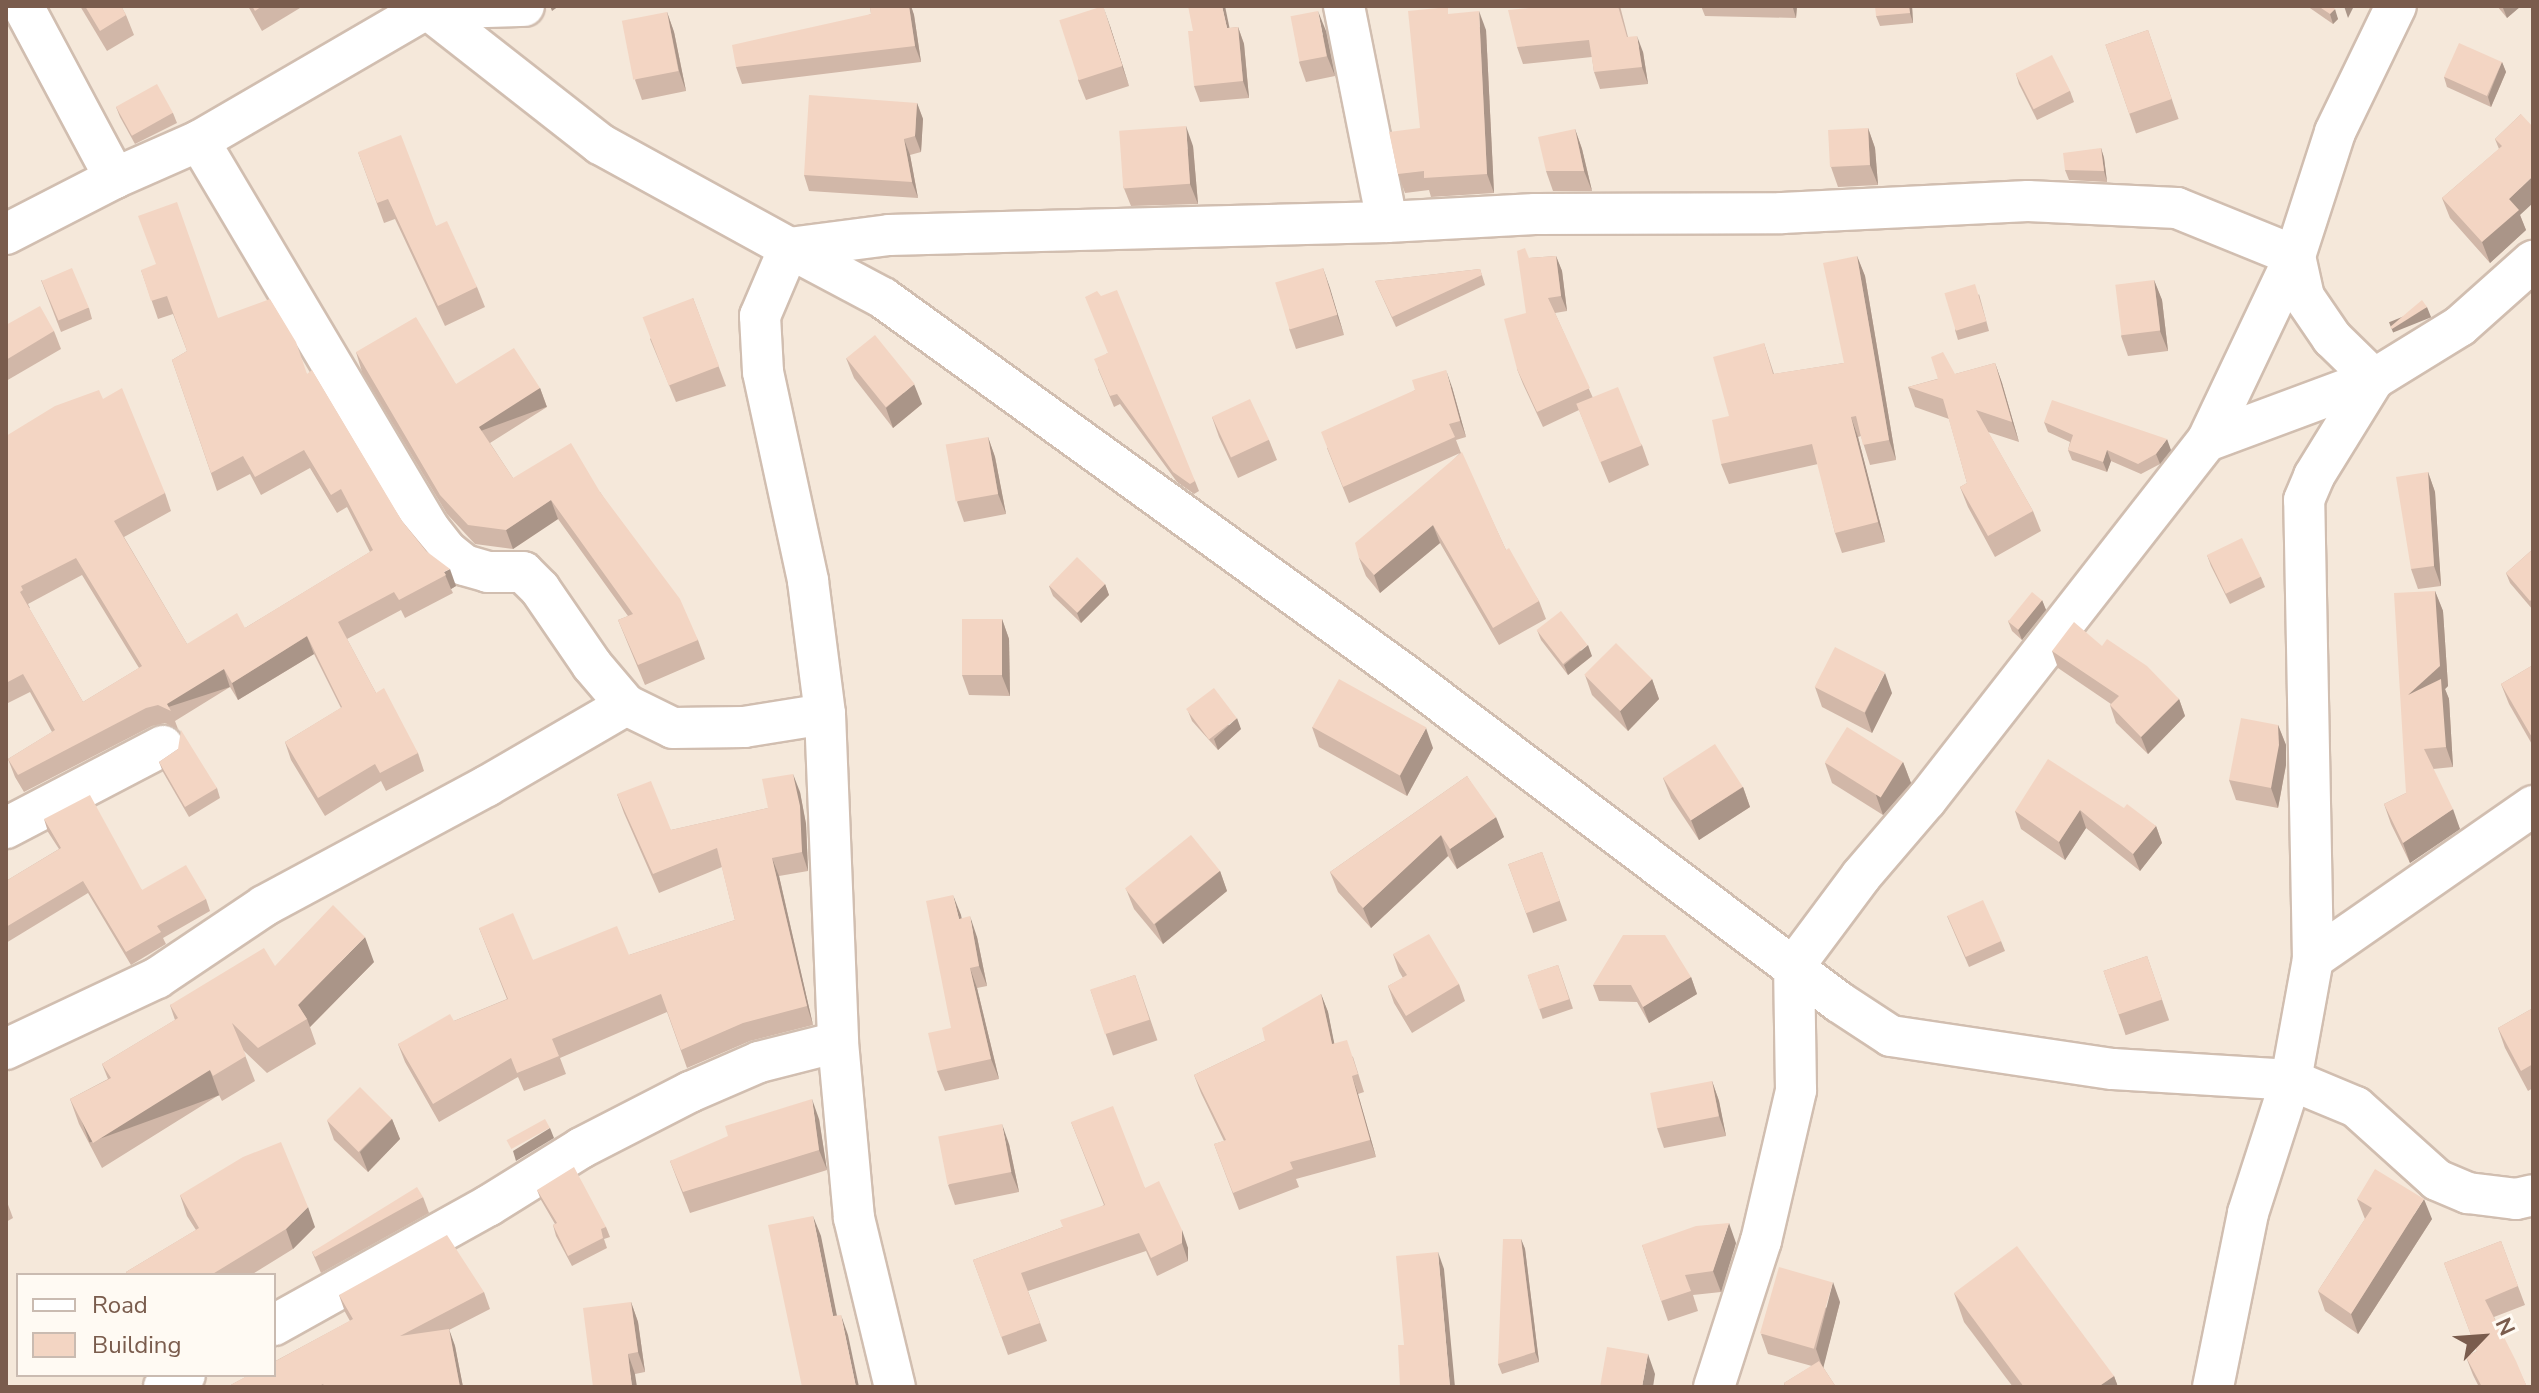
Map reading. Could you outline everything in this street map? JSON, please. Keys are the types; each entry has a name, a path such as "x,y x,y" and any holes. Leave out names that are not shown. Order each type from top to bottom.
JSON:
{"street":[{"path":"23,6 115,178"},
{"path":"6,234 115,178 199,141 425,8 524,6"},
{"path":"1344,6 1387,222"},
{"path":"1714,1387 1761,1241 1796,1090 1794,966 1861,876 1927,799 2207,441 2295,256 2335,132 2396,6"},
{"path":"425,8 600,144 883,298 1405,675 1839,1002 1891,1036 2113,1069 2291,1080 2356,1107 2437,1180 2468,1193 2516,1199 2533,1195"},
{"path":"199,141 428,527 447,551 464,565 488,572 523,572 540,589 592,665 626,705 673,728 744,727 825,714"},
{"path":"789,248 889,235 1387,222 1535,214 1782,213 2028,201 2177,208 2295,256"},
{"path":"789,248 760,316 763,372 808,581 825,714 838,1042 854,1218 895,1387"},
{"path":"2295,256 2304,297 2332,338 2374,379"},
{"path":"2207,441 2374,379 2460,326 2533,261"},
{"path":"2213,1387 2248,1213 2291,1080 2313,959 2304,500 2314,476 2374,379"},
{"path":"6,1049 157,978 264,906 487,786 626,705"},
{"path":"6,828 163,746"},
{"path":"2313,959 2533,806"},
{"path":"276,1324 488,1206 581,1148 690,1092 759,1062 838,1042"},
{"path":"164,1387 182,1377"}],"shaded area":[{"path":"6,6 2533,6 2533,1387 6,1387"}],"building":[{"path":"85,6 121,6 126,15 100,31"},
{"path":"870,6 909,6 915,46 736,67 732,45 871,14"},
{"path":"1103,6 1122,66 1079,80 1059,20"},
{"path":"1188,6 1222,6 1227,28 1238,27 1243,81 1194,86 1188,31 1193,31"},
{"path":"1550,6 1618,6 1627,37 1637,36 1642,67 1594,72 1589,40 1517,47 1508,10"},
{"path":"1701,6 1793,6 1793,8"},
{"path":"1875,6 1909,6 1910,13 1876,16"},
{"path":"2318,6 2332,6 2335,9 2330,14"},
{"path":"1448,7 1448,14 1479,11 1487,174 1424,178 1424,171 1398,174 1389,132 1420,128 1408,11"},
{"path":"1318,11 1327,56 1299,61 1291,16"},
{"path":"667,12 678,71 633,80 622,21"},
{"path":"2148,30 2172,99 2129,114 2105,45"},
{"path":"2459,43 2502,62 2487,96 2444,77"},
{"path":"2052,55 2070,91 2034,109 2015,74"},
{"path":"157,84 173,113 132,136 116,107"},
{"path":"809,95 917,103 915,136 904,139 912,182 804,175"},
{"path":"2521,114 2533,127 2533,176 2509,199 2519,210 2482,242 2442,198 2502,146 2495,139"},
{"path":"1186,126 1190,184 1123,189 1119,131"},
{"path":"1868,128 1870,165 1830,167 1828,130"},
{"path":"1575,129 1584,171 1546,171 1538,137"},
{"path":"401,135 436,226 447,221 477,287 438,306 388,199 377,203 358,152"},
{"path":"2101,148 2104,171 2065,170 2063,153"},
{"path":"177,202 218,318 270,299 296,342 307,374 312,370 402,521 426,551 450,569 444,572 446,575 399,600 394,592 338,622 376,693 384,688 418,753 380,773 375,764 318,798 285,742 342,707 307,636 232,683 224,669 167,704 171,711 158,705 146,708 18,775 8,759 55,730 23,674 6,683 6,436 55,406 99,390 103,399 122,388 165,493 114,521 187,644 237,613 245,628 373,550 341,489 331,495 304,450 255,477 243,456 211,473 172,360 187,351 167,296 151,301 141,270 156,264 138,216","holes":["76,558 142,666 83,702 20,592 23,590 21,586"]},
{"path":"1525,248 1529,258 1556,256 1561,296 1548,298 1590,388 1537,412 1517,369 1504,319 1526,313 1517,251"},
{"path":"1857,256 1889,440 1863,445 1856,416 1851,417 1878,522 1835,533 1812,444 1721,464 1712,420 1729,416 1713,357 1764,343 1773,374 1844,363 1823,263"},
{"path":"72,268 89,308 58,320 42,281"},
{"path":"1323,268 1337,315 1290,329 1275,283"},
{"path":"1480,269 1482,275 1392,317 1375,281"},
{"path":"2154,280 2160,331 2122,335 2115,285"},
{"path":"1975,284 1986,321 1956,331 1944,293"},
{"path":"1117,290 1195,481 1190,484 1173,472 1117,394 1110,396 1094,359 1108,353 1085,297 1097,291 1101,296"},
{"path":"693,298 719,366 669,386 643,317"},
{"path":"2422,300 2427,307 2392,329 2390,327"},
{"path":"40,306 54,331 6,360 6,325"},
{"path":"416,317 456,384 514,348 540,388 479,427 513,478 571,443 600,492 680,599 698,640 638,665 618,620 633,614 551,500 506,530 468,525 440,495 356,352"},
{"path":"875,335 915,384 886,407 846,358"},
{"path":"1943,352 1955,374 1995,363 2012,422 1976,410 2033,511 1988,536 1960,487 1967,483 1943,399 1908,387 1938,379 1931,357"},
{"path":"1446,370 1460,421 1449,424 1455,437 1343,487 1321,432 1415,390 1412,380"},
{"path":"1618,387 1642,445 1600,462 1576,404"},
{"path":"1250,399 1269,440 1231,458 1212,417"},
{"path":"2052,400 2167,439 2156,454 2138,464 2107,450 2103,462 2068,450 2073,435 2044,422"},
{"path":"988,437 998,494 956,502 946,444"},
{"path":"1462,452 1506,550 1509,548 1539,601 1493,628 1433,525 1374,575 1359,558 1355,543"},
{"path":"2428,472 2434,566 2411,569 2396,477"},
{"path":"2242,538 2261,577 2226,594 2207,555"},
{"path":"2533,549 2533,598 2530,601 2506,573"},
{"path":"1077,557 1105,584 1077,613 1049,586"},
{"path":"2435,591 2440,666 2408,695 2441,679 2446,747 2424,749 2453,809 2403,843 2384,804 2406,793 2394,593"},
{"path":"2032,592 2042,600 2018,630 2008,622"},
{"path":"1561,611 1587,645 1563,664 1537,630"},
{"path":"962,619 1002,619 1002,675 962,675"},
{"path":"2074,622 2102,646 2107,639 2147,666 2179,699 2141,737 2110,705 2119,696 2052,651"},
{"path":"1616,643 1652,679 1620,711 1584,675"},
{"path":"1835,647 1885,672 1864,713 1815,687"},
{"path":"2533,665 2533,739 2501,684"},
{"path":"1339,679 1426,727 1400,776 1312,727"},
{"path":"1214,688 1237,718 1209,739 1186,709"},
{"path":"2241,718 2278,725 2279,745 2271,788 2229,780"},
{"path":"1847,727 1903,762 1881,798 1825,763"},
{"path":"181,730 217,788 185,807 159,762 178,749"},
{"path":"1715,744 1743,787 1691,821 1663,778"},
{"path":"2048,759 2124,808 2127,804 2156,826 2133,854 2080,810 2059,842 2015,811"},
{"path":"793,774 800,806 802,852 772,858 807,1006 743,1023 681,1050 661,994 552,1039 559,1056 517,1073 511,1058 433,1104 398,1044 450,1014 454,1021 508,999 479,928 513,913 533,960 617,926 629,955 735,920 717,848 653,874 617,794 651,781 671,830 768,808 762,779"},
{"path":"1467,776 1496,817 1450,849 1441,835 1363,908 1330,872"},
{"path":"90,795 142,890 186,865 206,899 157,926 161,932 126,952 83,881 6,927 6,881 61,848 44,819"},
{"path":"1191,835 1220,871 1154,924 1125,888"},
{"path":"1542,852 1560,901 1526,913 1508,864"},
{"path":"953,895 959,919 970,916 979,966 970,968 991,1059 937,1071 928,1033 951,1028 926,901"},
{"path":"1983,900 2001,941 1966,957 1947,916"},
{"path":"333,905 365,937 298,1005 307,1019 258,1048 232,1023 246,1056 213,1076 210,1070 93,1143 70,1099 111,1078 102,1064 178,1018 170,1005 264,948 275,966"},
{"path":"1429,934 1459,984 1406,1016 1388,986 1407,975 1393,954"},
{"path":"1623,935 1665,935 1691,977 1643,1007 1631,985 1593,985"},
{"path":"2147,956 2162,999 2118,1014 2104,971"},
{"path":"1558,965 1569,999 1539,1009 1528,975"},
{"path":"1135,975 1150,1020 1105,1034 1090,990"},
{"path":"1321,994 1332,1044 1347,1040 1358,1074 1352,1076 1370,1140 1290,1162 1293,1169 1233,1193 1214,1144 1226,1140 1194,1075 1265,1041 1262,1028"},
{"path":"2533,1008 2533,1064 2521,1071 2498,1028"},
{"path":"1712,1081 1719,1116 1657,1128 1650,1093"},
{"path":"360,1087 392,1119 359,1152 327,1120"},
{"path":"812,1099 819,1150 683,1192 670,1161 728,1136 725,1126"},
{"path":"1113,1106 1145,1188 1159,1181 1182,1230 1182,1243 1151,1258 1139,1233 1021,1273 1040,1323 1001,1337 973,1260 1063,1227 1060,1220 1105,1205 1071,1122"},
{"path":"545,1119 550,1128 511,1149 507,1140"},
{"path":"1002,1124 1011,1172 948,1185 938,1136"},
{"path":"281,1142 308,1207 286,1229 214,1273 127,1273 199,1228 180,1195 243,1157"},
{"path":"574,1167 606,1227 601,1229 603,1238 568,1256 553,1225 557,1223 537,1190"},
{"path":"2375,1169 2424,1199 2351,1314 2318,1291 2372,1208 2357,1199"},
{"path":"417,1187 423,1197 315,1257 312,1252"},
{"path":"813,1216 833,1316 841,1315 856,1387 802,1387 768,1225"},
{"path":"1729,1223 1713,1271 1685,1275 1691,1291 1661,1301 1642,1245 1696,1226"},
{"path":"447,1235 484,1292 400,1336 449,1329 460,1387 325,1387 323,1384 317,1387 227,1387 245,1377 276,1377 276,1361 353,1319 339,1295"},
{"path":"1503,1239 1521,1239 1535,1352 1498,1364"},
{"path":"2501,1241 2518,1286 2485,1300 2527,1387 2482,1387 2466,1357 2477,1351 2444,1263"},
{"path":"2017,1246 2114,1376 2098,1387 2024,1387 1954,1293"},
{"path":"1438,1252 1450,1387 1400,1387 1398,1345 1404,1345 1396,1256"},
{"path":"1779,1267 1833,1282 1814,1349 1760,1333"},
{"path":"631,1302 638,1352 628,1354 632,1387 593,1387 583,1308"},
{"path":"1607,1347 1648,1354 1642,1387 1600,1387"},
{"path":"1819,1361 1836,1387 1786,1387 1784,1383"}]}
